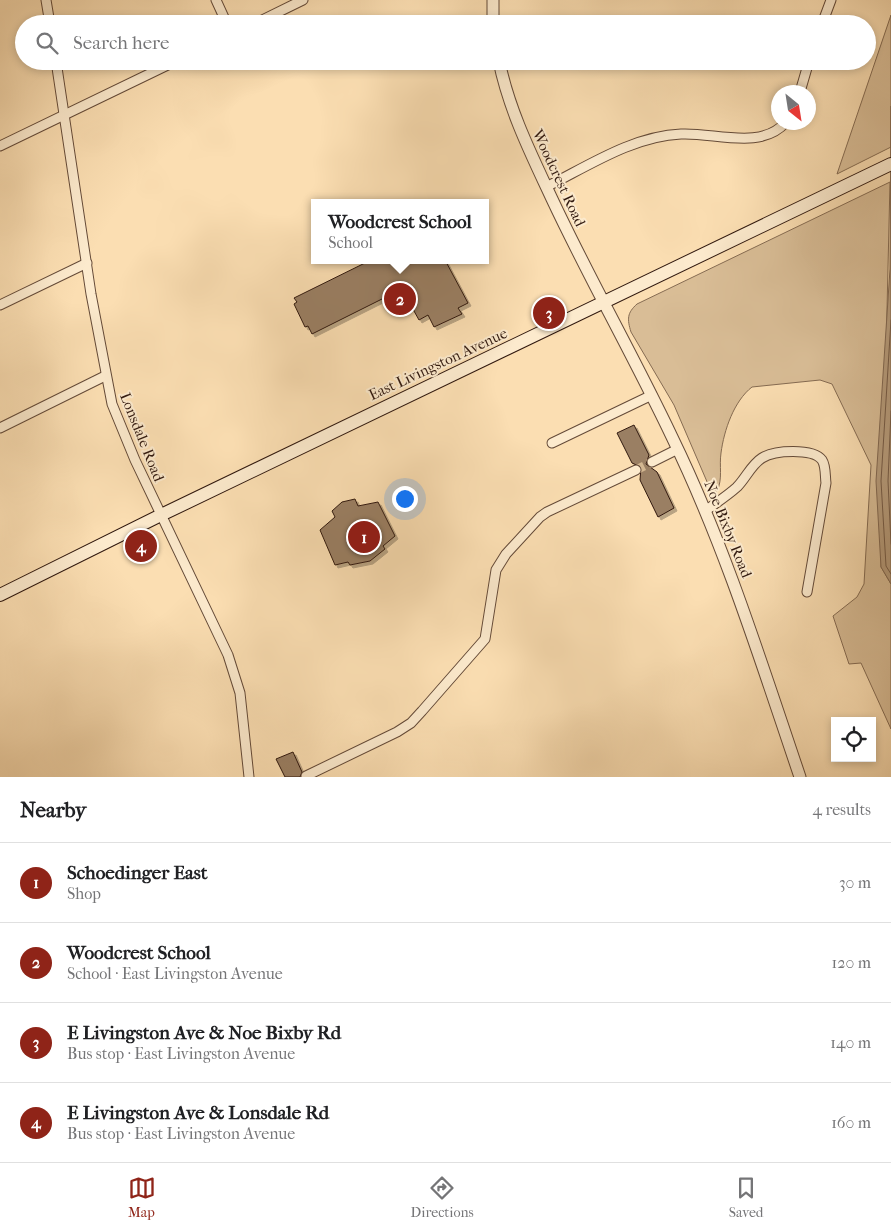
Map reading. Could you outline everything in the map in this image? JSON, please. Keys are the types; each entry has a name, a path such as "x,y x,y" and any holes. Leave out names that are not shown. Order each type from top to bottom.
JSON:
{"main road":[{"name":"East Livingston Avenue","path":"0,595 161,515 891,164"}],"street":[{"path":"46,0 48,15"},
{"path":"216,0 223,15"},
{"path":"272,15 303,0"},
{"path":"493,0 494,15"},
{"path":"825,15 831,0"},
{"name":"Lonsdale Road","path":"58,70 105,376 112,404 161,515 228,655 240,693 249,777"},
{"path":"0,146 157,70"},
{"name":"Woodcrest Road","path":"501,70 520,132 603,303"},
{"path":"802,85 806,70"},
{"path":"546,187 617,151 660,137 702,133 760,138 775,133 778,130"},
{"path":"0,304 87,263"},
{"name":"Noe Bixby Road","path":"603,303 652,395 723,553 800,777"},
{"path":"0,428 105,376"},
{"path":"552,443 652,395"},
{"path":"652,462 678,450"},
{"path":"705,510 737,486 756,462 771,453 808,452 818,456 824,465 826,483 807,592"},
{"path":"306,776 411,724 485,638 496,570 506,554 540,517 547,512 636,470"}],"shaded area":[{"path":"891,15 891,147 837,174 872,70 876,70 876,59"},
{"path":"890,182 881,567 891,584 891,729 861,663 849,664 833,616 857,597 864,584 871,465 832,384 820,380 752,387 740,400 727,426 720,458 719,486 717,491 711,491 674,405 631,332 629,323 631,310 637,304"}],"water":[{"path":"891,106 891,584 881,567 876,481 890,269"}],"building":[{"path":"363,264 447,264 468,303 458,308 462,314 434,327 428,315 419,320 409,302 403,305 396,292 312,334 308,326 305,327 294,304 297,302 294,298"},
{"path":"634,425 649,455 646,464 657,472 674,508 658,517 640,480 641,467 632,463 617,433"},
{"path":"355,499 358,506 378,502 395,536 383,546 385,549 370,561 350,565 348,562 335,565 320,530 335,517 332,511 342,502"},
{"path":"293,752 302,772 300,777 285,777 276,759"}],"tunnel":[{"path":"636,470 652,462"}],"place":[{"name":"Woodcrest School","path":"400,299"},
{"name":"E Livingston Ave & Noe Bixby Rd","path":"549,313"},
{"name":"Schoedinger East","path":"364,537"},
{"name":"E Livingston Ave & Lonsdale Rd","path":"141,546"}]}
